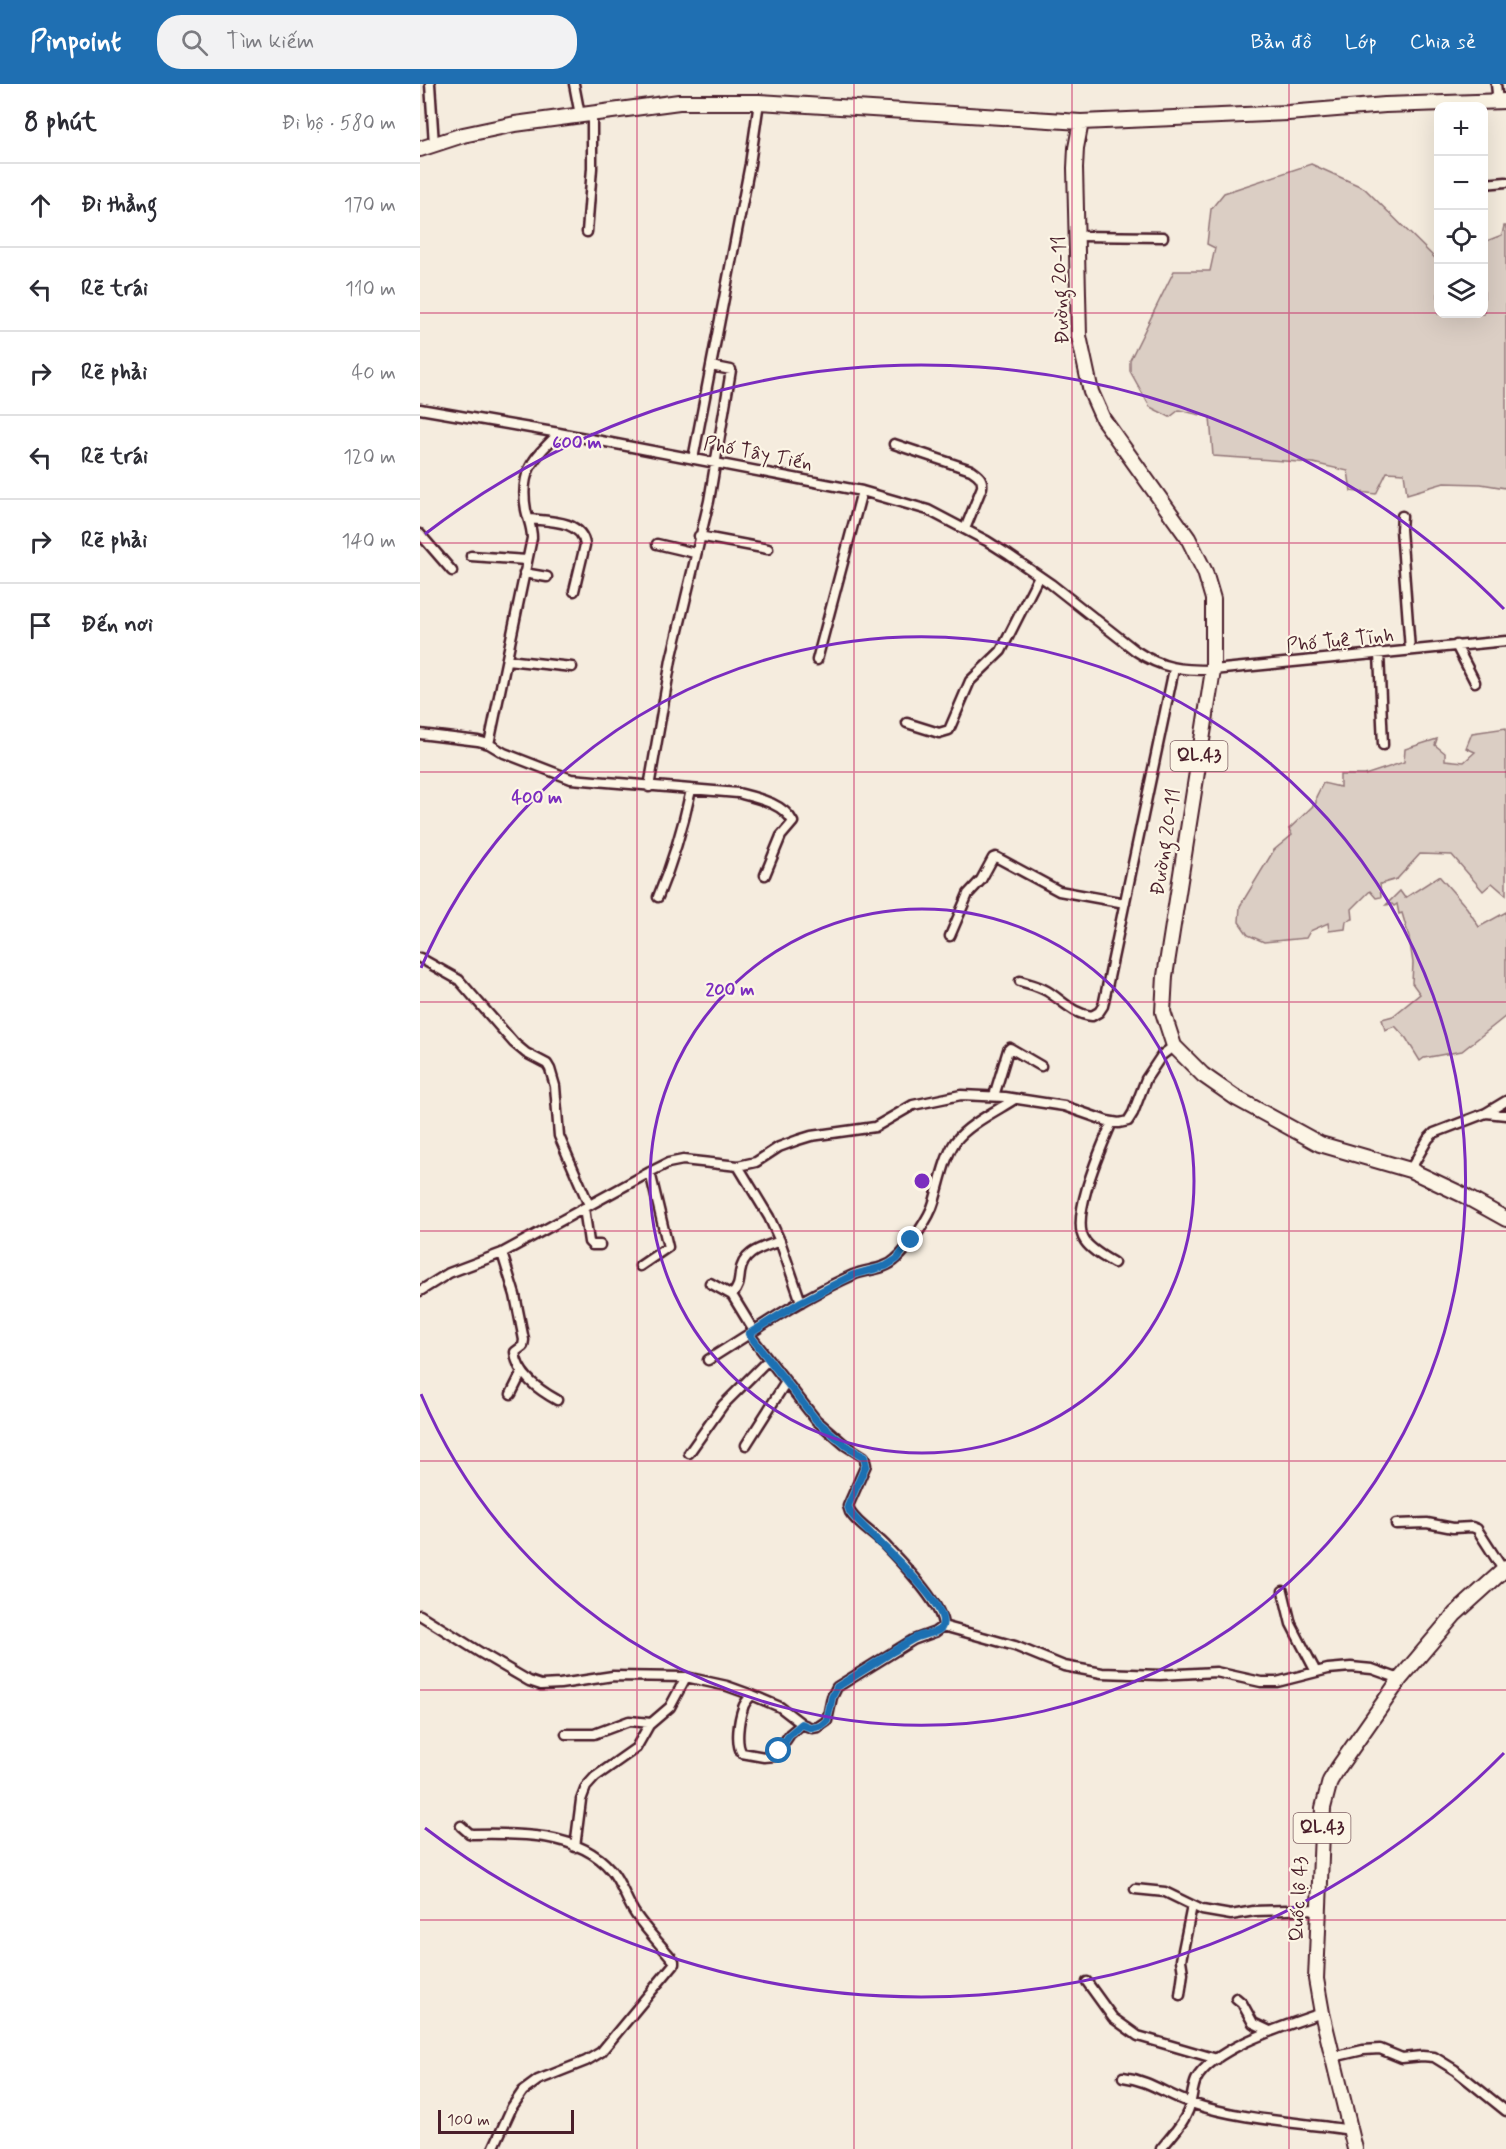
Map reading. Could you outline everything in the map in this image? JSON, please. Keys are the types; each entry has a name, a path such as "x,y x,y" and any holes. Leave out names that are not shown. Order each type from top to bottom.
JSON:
{"highway":[{"path":"420,149 463,135 515,124 679,102 759,102 1081,122 1254,115 1385,105 1434,105"},
{"name":"Đường 20-11","path":"1081,122 1075,168 1079,336 1091,392 1102,418 1177,521 1197,554 1211,588 1213,670 1165,976 1163,1012 1174,1046 1190,1064 1220,1087 1309,1139 1330,1148 1410,1170 1461,1194 1506,1219"},
{"name":"Quốc lộ 43","path":"1355,2149 1316,1979 1323,1808 1330,1781 1366,1725 1400,1679 1455,1614 1505,1569"}],"street":[{"path":"430,84 434,144"},
{"path":"574,84 586,114 592,168 587,232"},
{"path":"1496,84 1502,102"},
{"name":"Phố Tây Tiến","path":"759,102 750,164 693,459 862,491 928,510 987,541 1039,576 1149,659 1174,669"},
{"path":"1488,184 1506,182"},
{"path":"1078,236 1164,237"},
{"path":"649,787 671,660 709,501 730,370 711,366"},
{"path":"420,409 693,459"},
{"path":"489,744 532,538 532,526 526,506 527,470 559,433"},
{"path":"894,444 971,470 979,476 982,487 965,529"},
{"path":"817,660 862,491"},
{"path":"1402,516 1410,650"},
{"path":"529,519 566,524 580,532 584,538 585,545 574,591"},
{"path":"420,534 452,570"},
{"path":"699,536 768,549"},
{"path":"657,544 695,553"},
{"path":"471,556 527,560"},
{"path":"524,573 547,577"},
{"path":"907,723 939,733 949,730 970,681 1001,651 1039,576"},
{"name":"Phố Tuệ Tĩnh","path":"1213,670 1502,641"},
{"path":"1456,645 1474,682"},
{"path":"1379,653 1383,745"},
{"path":"507,660 572,667"},
{"path":"1020,981 1044,988 1068,1008 1085,1015 1092,1016 1103,1006 1174,669 1213,670"},
{"path":"420,734 469,739 489,744 504,753 571,779 738,793 758,798 785,812 793,822 781,836 765,875"},
{"path":"658,897 674,858 691,790"},
{"path":"950,936 968,894 981,880 993,858 996,857 1059,891 1125,903"},
{"path":"420,958 459,980 520,1049 542,1060 550,1069 555,1086 559,1136 586,1207 589,1242 592,1245 600,1245"},
{"path":"420,1291 449,1273 502,1253 668,1163 683,1160 738,1166 756,1162 779,1147 811,1136 875,1126 922,1102 961,1095 994,1096 1064,1106 1112,1122 1128,1121 1146,1079 1162,1055 1174,1046"},
{"path":"994,1096 1008,1050 1012,1048 1041,1066"},
{"path":"708,1360 801,1302 853,1275 886,1266 897,1259 925,1221 933,1206 949,1152 957,1140 966,1131 1015,1099"},
{"path":"1410,1170 1434,1133 1486,1113 1506,1101"},
{"path":"1486,1113 1506,1115"},
{"path":"1112,1122 1089,1180 1080,1224 1084,1241 1114,1263"},
{"path":"738,1166 764,1207 780,1242 801,1302"},
{"path":"640,1266 668,1247 650,1172"},
{"path":"732,1295 739,1286 741,1270 746,1257 755,1250 780,1242"},
{"path":"502,1253 515,1295 525,1340 523,1346 514,1352 517,1364 534,1384 557,1400"},
{"path":"710,1283 732,1295 768,1359 823,1427 866,1460 866,1465 848,1506 850,1512 884,1544 930,1596 941,1614 943,1626"},
{"path":"689,1453 723,1405 768,1359"},
{"path":"510,1394 522,1372"},
{"path":"746,1445 786,1382"},
{"path":"1396,1524 1420,1522 1453,1528 1477,1529 1505,1569"},
{"path":"1283,1591 1291,1624 1316,1672"},
{"path":"420,1615 529,1681 541,1685 613,1677 686,1677 727,1686 752,1695 787,1711 802,1724 812,1728 824,1725 829,1717 832,1697 837,1687 913,1640 935,1632 943,1626"},
{"path":"943,1626 1015,1646 1064,1666 1102,1673 1160,1675 1216,1672 1261,1682 1277,1682 1340,1667 1372,1669 1400,1679"},
{"path":"575,1846 581,1800 586,1787 595,1777 636,1748 651,1723 670,1707 686,1677"},
{"path":"752,1695 744,1704 741,1716 738,1747 742,1753 764,1757 775,1756 790,1734 802,1724"},
{"path":"566,1734 594,1734 628,1721 651,1723"},
{"path":"461,1826 472,1834 528,1834 575,1846 600,1860 612,1871 636,1915 674,1961 674,1964 601,2052 586,2061 538,2080 523,2091 512,2107 493,2149"},
{"path":"1135,1889 1165,1892 1192,1906 1231,1915 1254,1911 1319,1910"},
{"path":"1180,1995 1184,1973 1180,1960 1192,1906"},
{"path":"1087,1982 1113,2018 1138,2036 1217,2059"},
{"path":"1236,1998 1242,2003 1253,2023 1270,2031"},
{"path":"1161,2149 1184,2119 1196,2080 1203,2069 1270,2031 1322,2013"},
{"path":"1333,2057 1374,2049 1388,2051 1402,2058 1434,2057 1455,2070 1506,2111"},
{"path":"1123,2077 1147,2082 1190,2103 1245,2115 1351,2130"}],"shaded area":[{"path":"1311,164 1364,188 1434,257 1434,318 1488,318 1488,240 1502,235 1504,226 1506,226 1506,488 1481,484 1444,483 1407,494 1404,473 1387,472 1376,494 1351,491 1348,471 1313,463 1213,456 1210,417 1179,410 1170,417 1150,407 1130,371 1130,360 1174,271 1210,271 1215,248 1207,244 1211,209 1224,193"},
{"path":"1506,728 1506,895 1492,883 1483,891 1452,855 1420,854 1397,879 1380,884 1381,897 1376,898 1370,891 1352,909 1353,919 1346,921 1345,929 1329,931 1328,923 1310,931 1306,938 1264,942 1248,935 1239,922 1240,906 1274,850 1292,835 1289,829 1316,803 1316,797 1323,783 1340,787 1340,775 1365,775 1404,762 1405,749 1437,739 1435,745 1445,753 1445,760 1464,762 1475,752 1466,748 1472,733"},
{"path":"1439,876 1467,908 1479,927 1506,912 1506,1016 1462,1051 1424,1058 1420,1061 1406,1038 1395,1026 1385,1030 1382,1019 1393,1016 1420,994 1412,983 1413,963 1402,913 1399,914 1397,904 1386,905 1400,891 1405,898"}],"route":[{"path":"779,1751 790,1734 802,1724 812,1728 824,1725 829,1717 832,1697 837,1687 920,1636 940,1629 943,1621 938,1607 930,1596 884,1544 850,1512 848,1506 866,1465 864,1457 845,1445 816,1420 749,1334 801,1302 853,1275 886,1266 897,1259 911,1240"}]}
